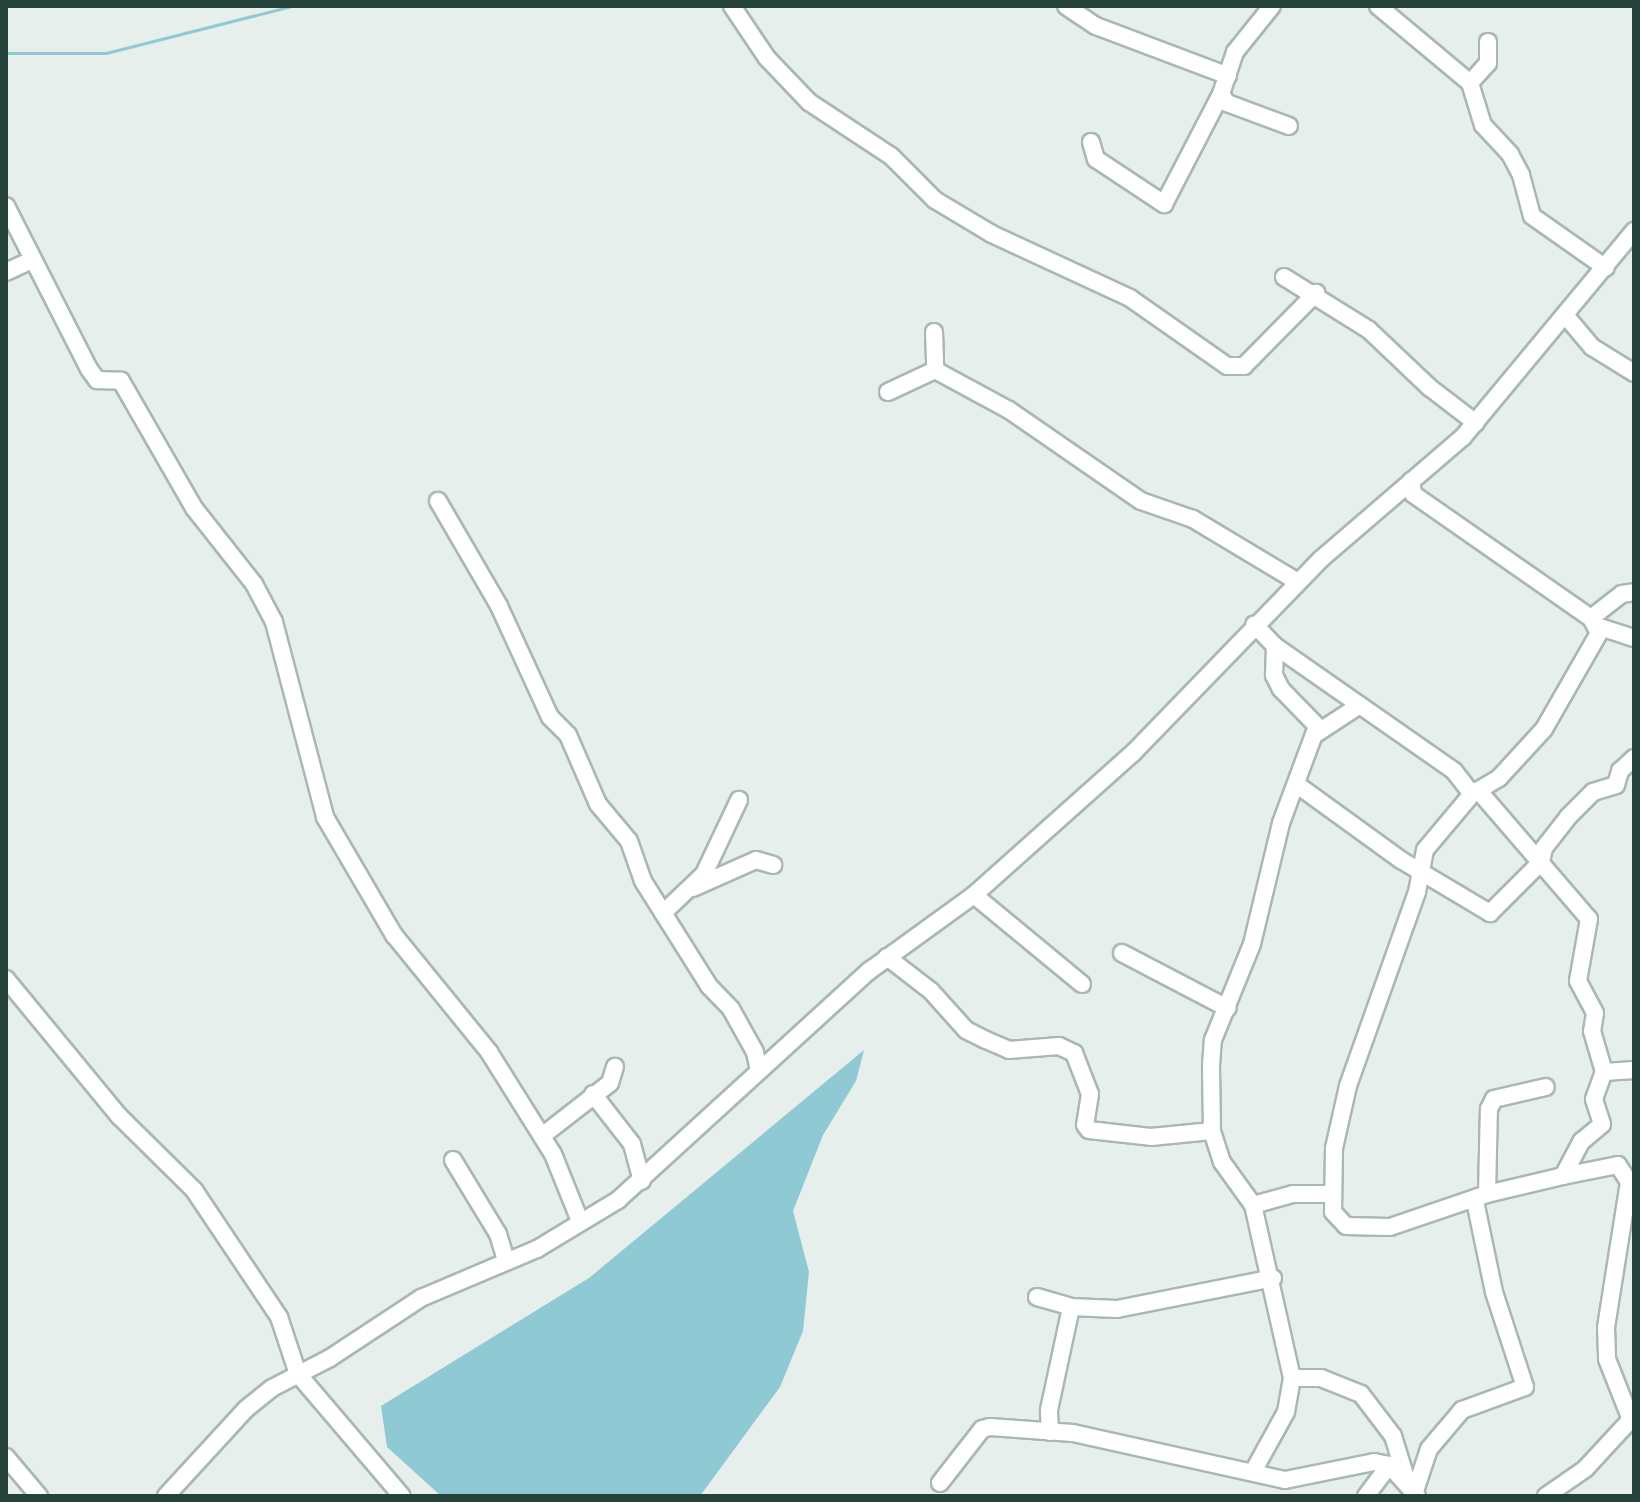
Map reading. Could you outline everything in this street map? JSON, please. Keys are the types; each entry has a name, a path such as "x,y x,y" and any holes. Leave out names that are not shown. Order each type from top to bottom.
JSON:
{"street":[{"path":"732,6 767,58 809,102 891,156 935,200 992,234 1130,298 1227,366 1244,366 1316,293"},
{"path":"1066,6 1096,26 1228,76"},
{"path":"1091,142 1096,159 1164,204 1221,94 1235,52 1272,6"},
{"path":"1378,6 1470,83 1483,125 1510,154 1521,175 1532,216 1606,268"},
{"path":"1470,83 1488,63 1488,42"},
{"path":"1221,94 1227,103 1289,126"},
{"path":"6,206 30,261 46,280 89,369 97,380 121,381 194,508 254,584 274,622 325,817 394,935 489,1052 542,1136 580,1221"},
{"path":"166,1496 246,1409 298,1374 421,1298 537,1249 642,1181 887,957 974,895 1137,749 1254,624 1298,582 1476,423 1634,231"},
{"path":"6,272 30,261"},
{"path":"1284,277 1316,293 1369,330 1429,387 1476,423"},
{"path":"1565,315 1592,347 1634,373"},
{"path":"934,332 935,370"},
{"path":"888,392 935,370"},
{"path":"935,370 1009,410 1141,501 1193,519 1298,582"},
{"path":"1411,481 1413,494 1594,622 1634,638"},
{"path":"438,501 499,606 550,717 568,735 598,804 629,841 636,869 709,986 731,1009 755,1052 759,1071"},
{"path":"1546,1496 1585,1469 1632,1418 1607,1359 1606,1327 1629,1182 1618,1165 1563,1176 1367,1230 1338,1219 1331,1194 1348,1086 1422,870 1425,850 1475,792 1499,778 1544,729 1593,649 1594,622 1622,594 1634,592"},
{"path":"1254,624 1275,646 1454,771 1541,862 1589,919 1578,981 1595,1013 1592,1031 1604,1072 1594,1099 1602,1124 1582,1141 1563,1176"},
{"path":"1254,1470 1286,1412 1292,1378 1273,1278 1253,1205 1222,1162 1212,1131 1213,1040 1252,944 1296,784 1317,733 1317,726 1274,675 1275,646"},
{"path":"1317,733 1360,705"},
{"path":"1296,784 1490,913 1541,862 1544,848 1568,817 1593,792 1616,785 1620,771 1634,758"},
{"path":"693,888 713,855 739,800"},
{"path":"713,855 744,865"},
{"path":"663,913 693,888 744,865 756,860 773,865"},
{"path":"974,895 1082,984"},
{"path":"1122,953 1227,1008"},
{"path":"887,957 931,991 966,1030 1009,1050 1059,1046 1074,1053 1090,1094 1085,1125 1089,1130 1151,1137 1212,1131"},
{"path":"6,979 119,1116 194,1190 279,1317 298,1374 402,1496"},
{"path":"542,1136 610,1083 615,1067"},
{"path":"1604,1072 1634,1070"},
{"path":"1413,1489 1429,1449 1462,1410 1525,1387 1494,1292 1481,1198 1489,1109 1494,1099 1546,1087"},
{"path":"593,1094 632,1144 642,1181"},
{"path":"453,1160 498,1234 506,1261"},
{"path":"1253,1205 1293,1194 1331,1194"},
{"path":"1037,1297 1071,1307 1155,1303 1200,1289 1273,1278"},
{"path":"1050,1432 1049,1410 1071,1307"},
{"path":"1292,1378 1321,1378 1361,1394 1393,1436 1413,1489"},
{"path":"940,1483 982,1429 1050,1432 1254,1470 1285,1480 1374,1462 1389,1465 1413,1489"},
{"path":"6,1457 39,1496"},
{"path":"1366,1496 1389,1465"}],"water":[{"path":"864,1050 856,1081 823,1135 793,1211 809,1272 803,1331 780,1387 700,1496 441,1496 387,1447 381,1406 589,1278"}],"waterway":[{"path":"6,53 106,53 292,6"}]}
